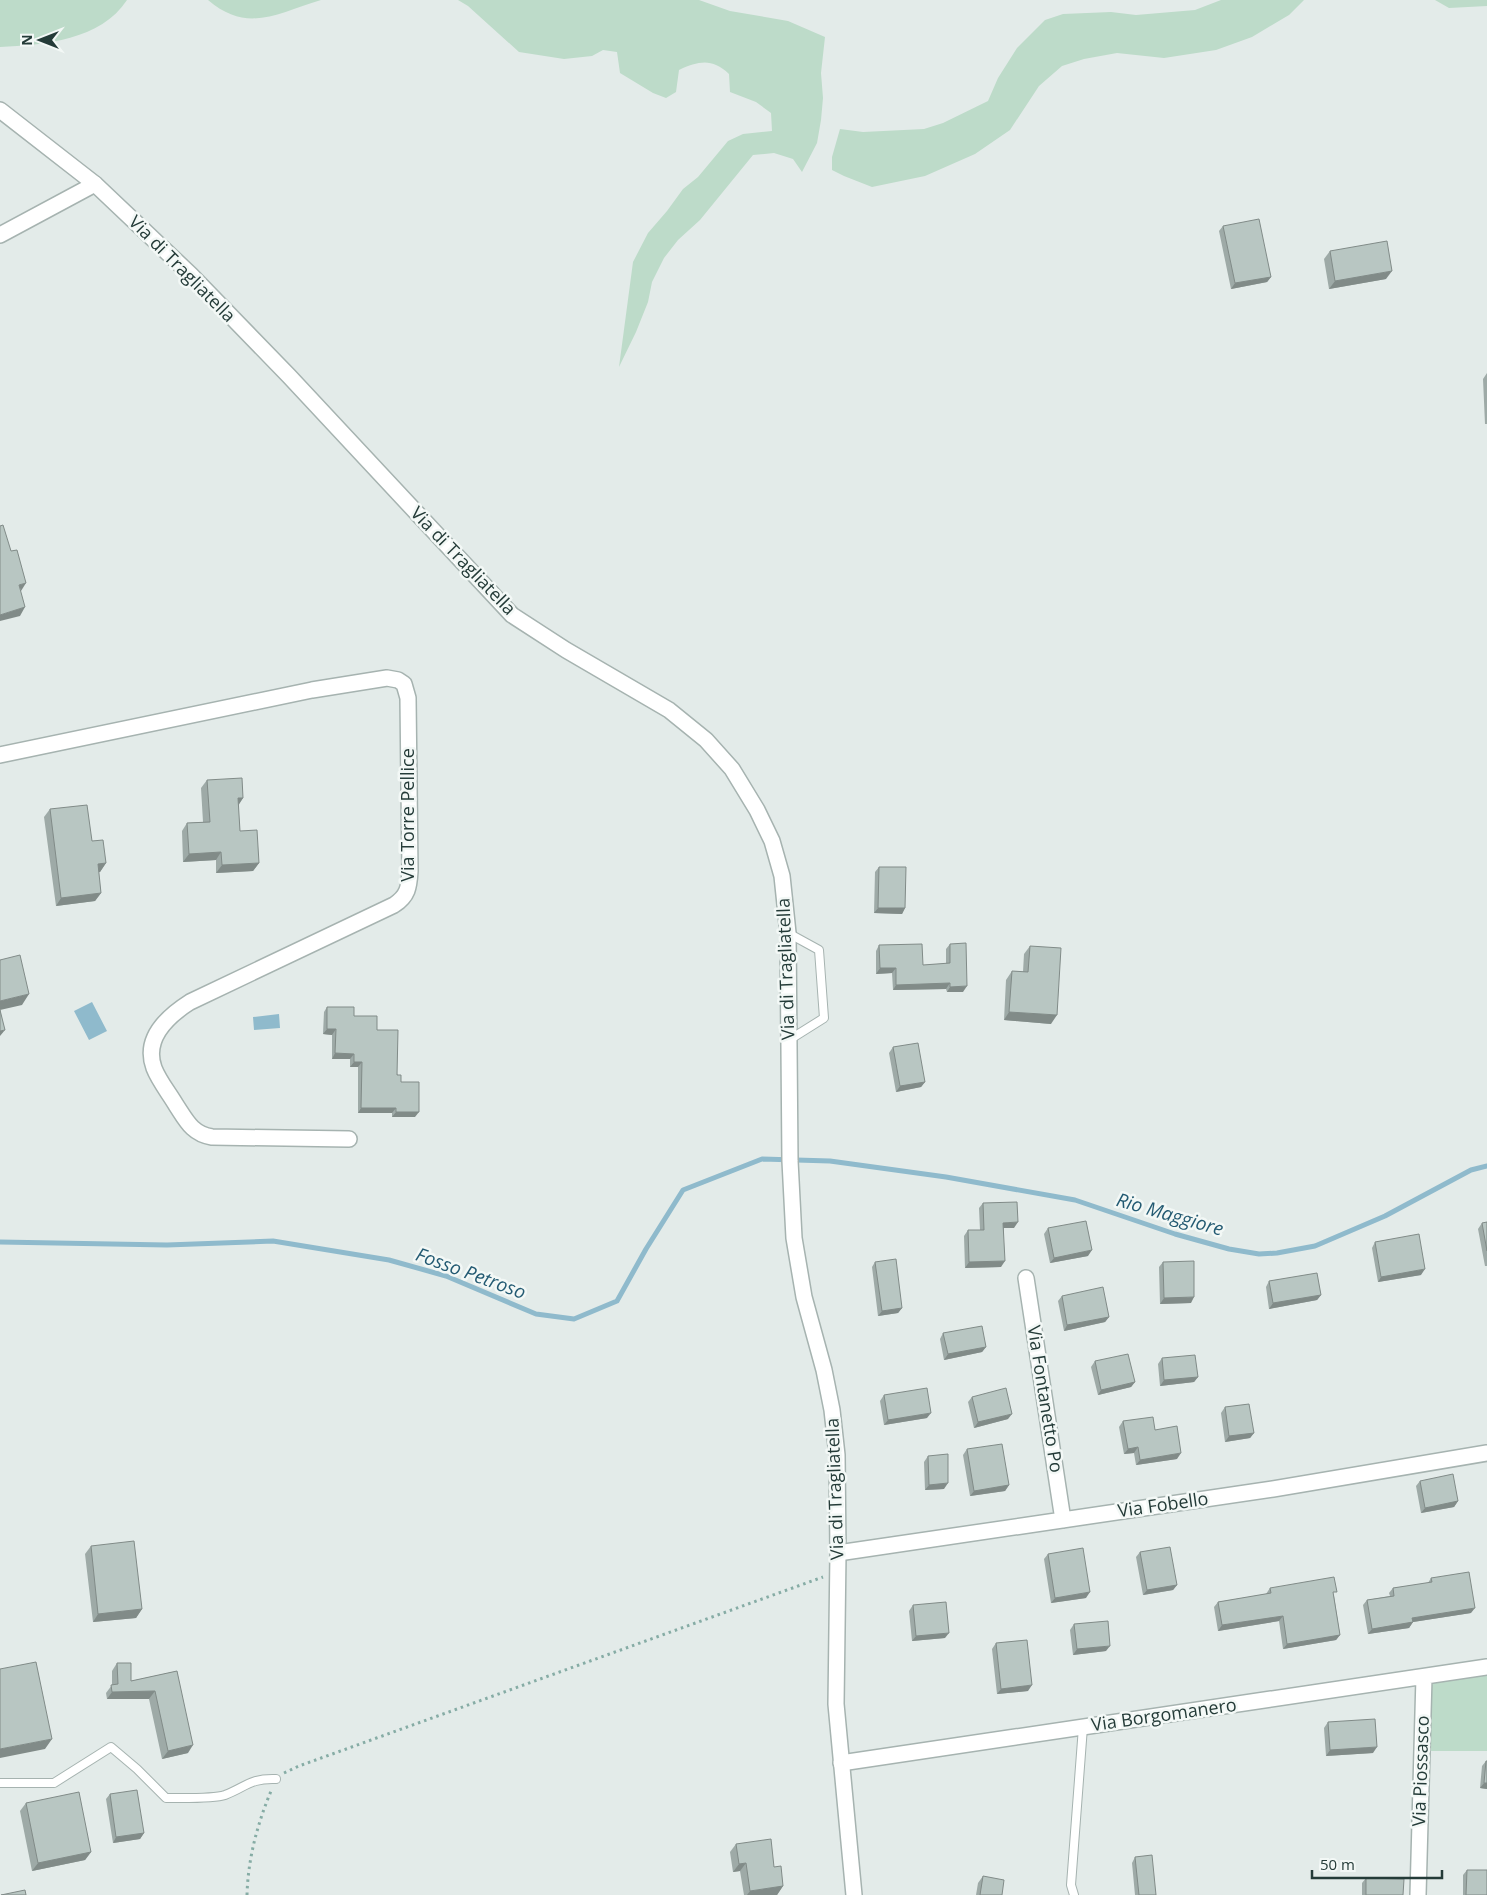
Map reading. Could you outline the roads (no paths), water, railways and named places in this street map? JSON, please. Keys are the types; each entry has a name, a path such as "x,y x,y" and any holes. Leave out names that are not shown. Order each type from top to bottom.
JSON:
{"street":[{"name":"Via di Tragliatella","path":"0,110 95,184 191,275 289,376 512,615 566,650 669,710 706,740 732,769 758,810 772,841 782,876 788,933 790,1140 794,1238 804,1297 828,1390 837,1455 838,1571 836,1685 841,1763 854,1895"},
{"path":"0,235 95,184"},
{"name":"Via Torre Pellice","path":"0,755 312,690 387,678 398,680 404,684 408,698 410,871 408,889 404,898 394,906 190,1002 173,1013 161,1025 152,1049 153,1062 157,1074 188,1123 200,1134 212,1137 350,1139"},
{"name":"Via Fontanetto Po","path":"1026,1278 1063,1520"},
{"name":"Via Fobello","path":"838,1553 1273,1489 1487,1454"},
{"name":"Via Borgomanero","path":"841,1763 1487,1667"},
{"name":"Via Piossasco","path":"1418,1895 1424,1677"}],"lane":[{"path":"788,933 819,950 824,1018 789,1040"},
{"path":"1074,1895 1071,1885 1082,1727"},
{"path":"0,1783 54,1783 111,1747 137,1769 166,1798 224,1795 253,1781 263,1778 276,1779"}],"water":[{"path":"92,1002 107,1031 89,1040 74,1011"},
{"path":"279,1014 280,1028 254,1030 253,1017"}],"waterway":[{"name":"Fosso Petroso","path":"0,1242 167,1245 273,1241 389,1260 446,1276 536,1314 574,1319 617,1301 646,1249 683,1190 762,1159 830,1161 946,1177 1075,1200 1175,1234 1229,1249 1259,1254 1277,1253 1315,1246 1385,1216 1471,1170 1487,1166"}],"water label":[{"name":"Rio Maggiore","path":"1170,1214"}]}
